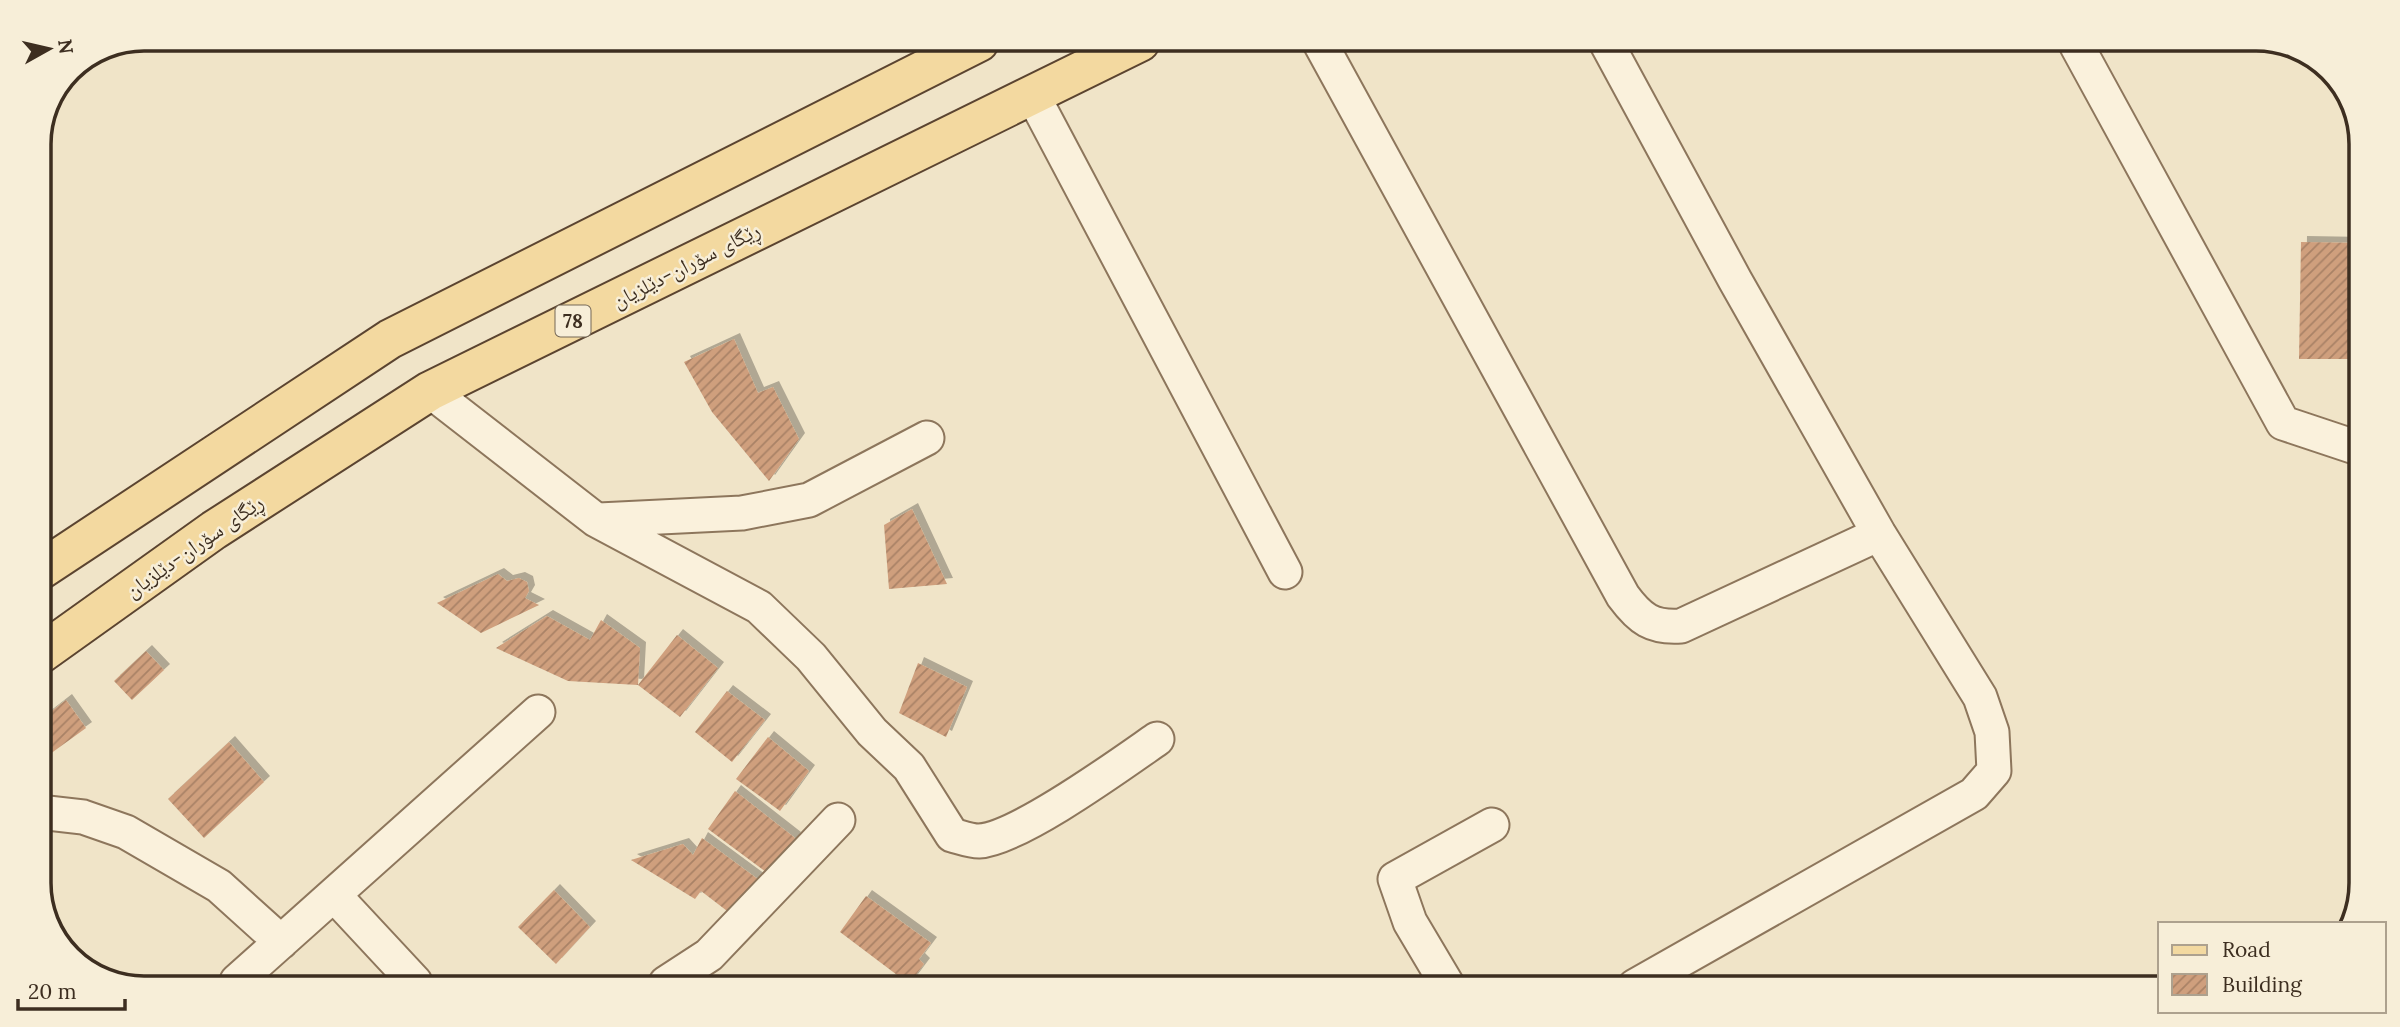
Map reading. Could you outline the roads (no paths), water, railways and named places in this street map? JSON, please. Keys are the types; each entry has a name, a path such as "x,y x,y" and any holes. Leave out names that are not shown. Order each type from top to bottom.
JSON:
{"main road":[{"path":"51,564 390,339 959,51"},
{"name":"ڕێگای سۆران-دێلزیان","path":"51,646 214,530 430,391 1121,51"}],"street":[{"path":"1324,51 1623,596 1636,614 1650,624 1681,626 1879,534"},
{"path":"1611,51 1735,280 1879,534 1980,697 1992,732 1994,771 1974,794 1652,976"},
{"path":"2080,51 2283,423 2349,445"},
{"path":"1032,94 1285,572"},
{"path":"430,391 596,520 759,607 811,657 872,732 909,766 952,835 977,841 1001,836 1079,792 1157,739"},
{"path":"596,520 742,513 809,500 927,438"},
{"path":"243,976 538,712"},
{"path":"51,813 83,817 126,832 219,886 281,942"},
{"path":"677,976 709,955 838,820"},
{"path":"1442,976 1410,922 1395,878 1492,825"},
{"path":"334,895 409,976"}]}
